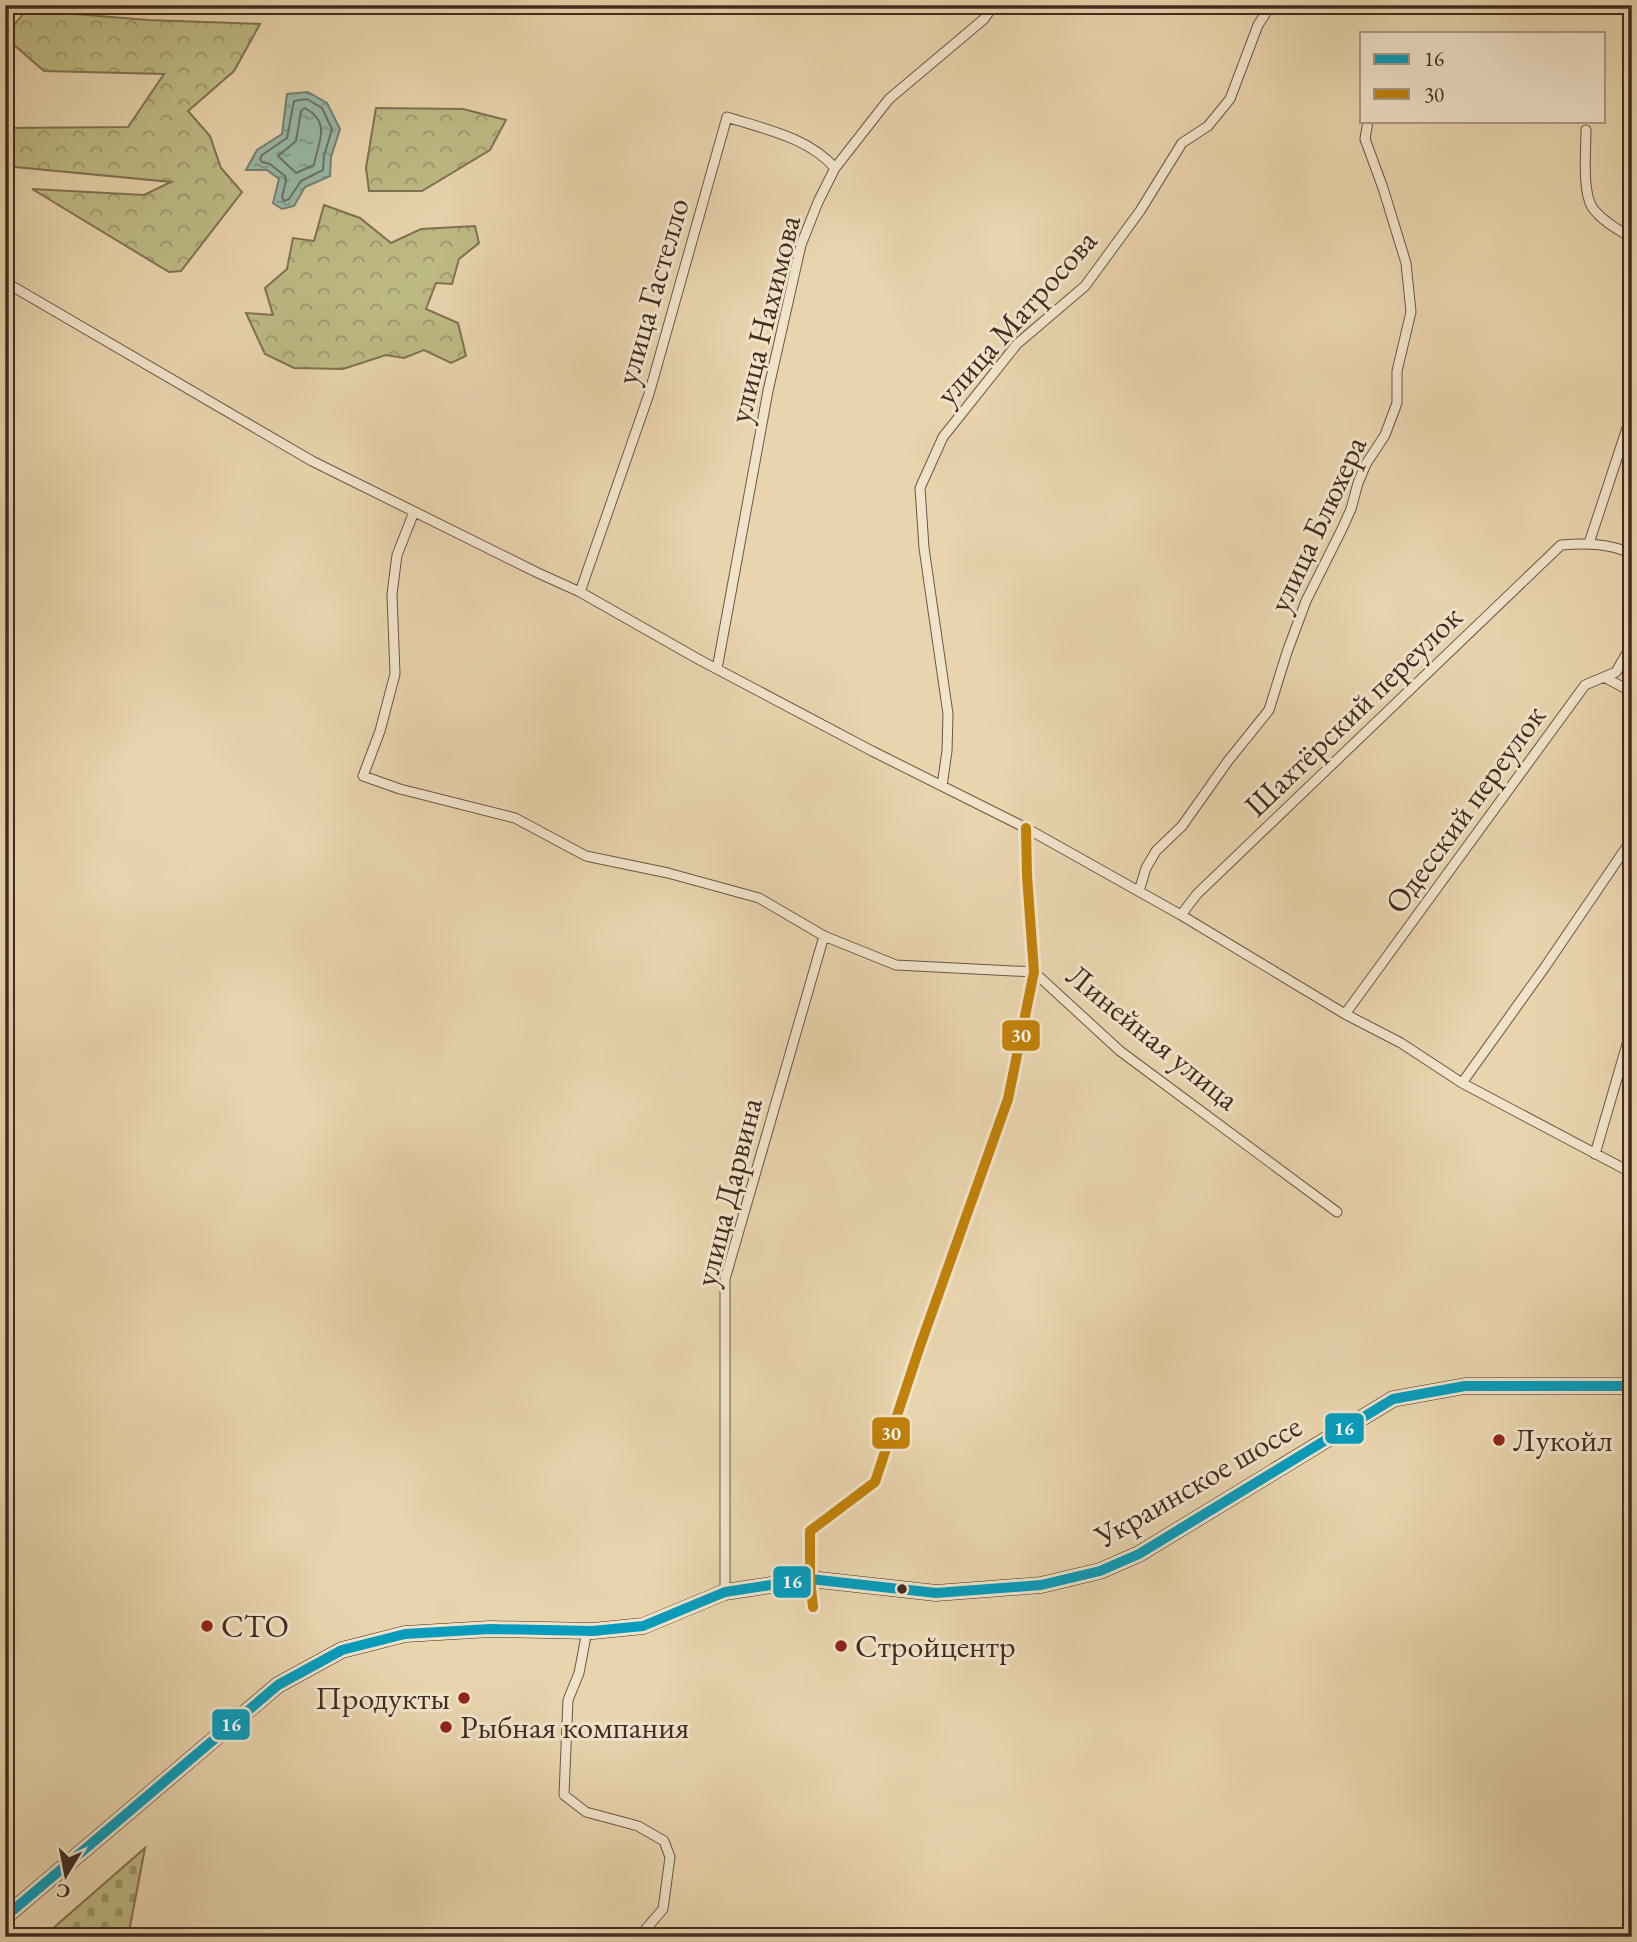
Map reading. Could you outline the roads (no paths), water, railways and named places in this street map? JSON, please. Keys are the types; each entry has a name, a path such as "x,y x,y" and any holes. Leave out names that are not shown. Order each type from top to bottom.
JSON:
{"highway":[{"name":"Украинское шоссе","path":"5,1917 278,1685 342,1650 405,1634 490,1629 587,1631 643,1626 725,1592 810,1578 936,1592 1041,1585 1100,1571 1139,1555 1393,1399 1465,1387 1632,1386"}],"street":[{"name":"улица Нахимова","path":"717,669 768,391 798,258 818,202 835,168 889,99 984,19 994,5"},
{"name":"улица Матросова","path":"942,786 948,714 924,548 920,488 943,437 1017,344 1085,286 1140,211 1182,143 1208,126 1230,99 1258,25 1271,5"},
{"name":"улица Гастелло","path":"580,592 649,394 727,117 786,136 822,153 835,168"},
{"name":"улица Блюхера","path":"1139,891 1146,868 1156,851 1182,826 1269,709 1306,601 1352,509 1366,464 1385,435 1397,403 1397,371 1411,312 1406,263 1365,139 1368,122"},
{"path":"1586,130 1588,194 1592,207 1627,235 1632,255"},
{"path":"5,282 312,461 580,592 717,669 1026,828 1181,915 1345,1014 1401,1043 1462,1083 1632,1173"},
{"path":"1632,338 1632,380"},
{"path":"1632,413 1589,543 1632,554"},
{"name":"Линейная улица","path":"414,512 397,555 392,594 395,674 380,731 363,776 400,789 515,818 586,856 668,873 759,898 824,936 896,965 1034,972 1120,1051 1338,1212"},
{"name":"Шахтёрский переулок","path":"1181,915 1197,894 1561,545 1589,543"},
{"name":"Одесский переулок","path":"1345,1014 1586,685 1616,672 1632,644"},
{"path":"1604,677 1632,692"},
{"path":"813,1607 810,1531 875,1482 1007,1098 1034,972 1026,828"},
{"path":"1462,1083 1632,839"},
{"name":"улица Дарвина","path":"725,1592 724,1279 824,936"},
{"path":"1595,1154 1632,1027"},
{"path":"587,1631 579,1673 568,1700 564,1795 586,1812 638,1826 664,1841 670,1857 663,1909 643,1929 639,1937"}],"water":[{"path":"308,92 327,103 340,129 331,157 330,176 305,187 294,206 282,209 273,203 279,179 267,170 246,170 257,150 282,134 287,94"}],"place":[{"name":"Лукойл","path":"1499,1440"},
{"name":"СТО","path":"207,1626"},
{"name":"Стройцентр","path":"841,1646"},
{"name":"Продукты","path":"464,1698"},
{"name":"Рыбная компания","path":"446,1727"}]}
